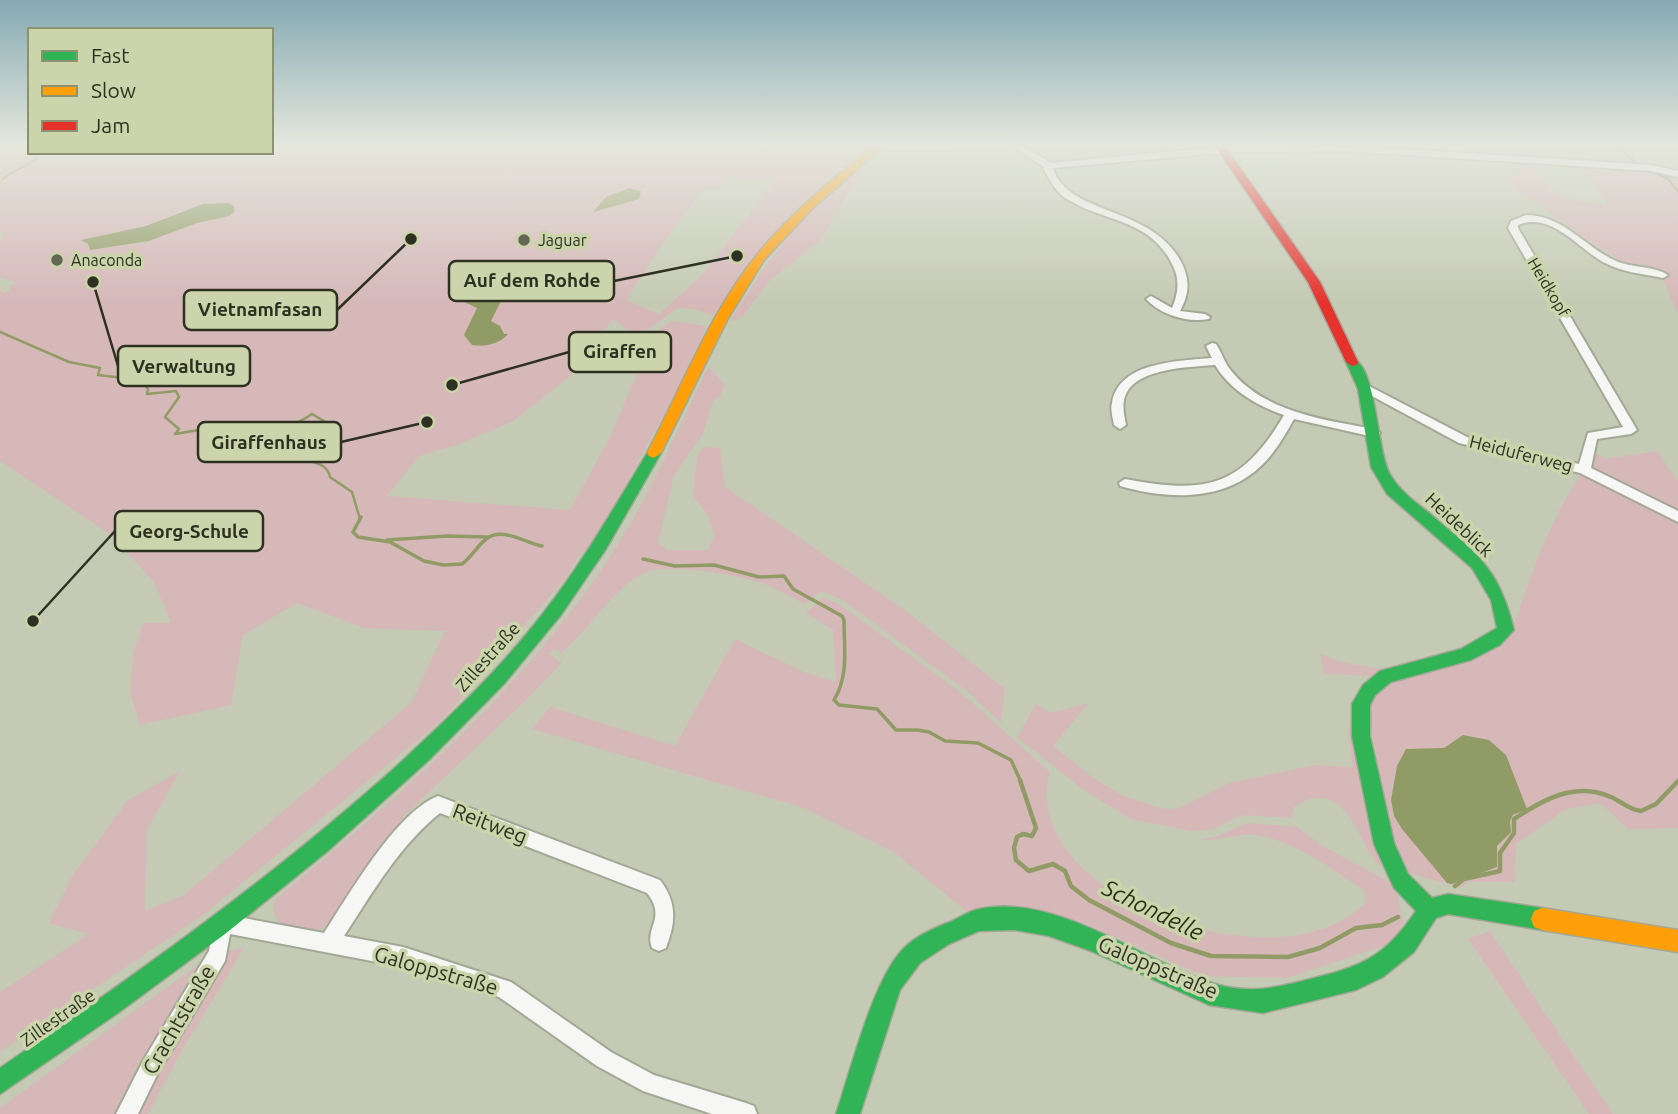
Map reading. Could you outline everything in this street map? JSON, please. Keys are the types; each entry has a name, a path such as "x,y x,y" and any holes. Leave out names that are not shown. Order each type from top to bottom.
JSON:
{"street":[{"name":"Zillestraße","path":"0,1082 222,923 332,836 404,773 505,670 550,617 593,557 640,481 718,327 758,260 800,214 819,198"},
{"path":"1073,198 1136,222 1156,235 1173,254 1181,272 1184,291 1181,303 1174,313"},
{"name":"Heideblick","path":"1256,198 1314,282 1365,389 1382,478 1392,491 1478,564 1499,600 1506,630 1482,649 1386,676 1377,681 1360,709 1362,736 1380,836 1404,884 1429,910"},
{"name":"Heidkopf","path":"1584,470 1592,436 1631,430 1513,228 1514,223 1519,220 1548,219 1606,259 1626,268 1663,275"},
{"path":"1151,299 1174,313 1205,317"},
{"path":"1212,346 1217,361 1230,377 1251,395 1290,415 1374,433"},
{"path":"1120,425 1115,410 1117,399 1131,380 1159,368 1217,361"},
{"name":"Heiduferweg","path":"1365,389 1462,440 1584,470 1678,517"},
{"path":"1125,483 1183,492 1223,485 1249,471 1268,453 1290,415"},
{"name":"Reitweg","path":"328,944 403,835 419,817 438,804 653,886 664,899 666,915 659,941"},
{"path":"1429,910 1448,904 1678,941"},
{"name":"Galoppstraße","path":"848,1114 891,984 912,955 941,936 979,920 1015,919 1049,925 1095,941 1209,993 1263,1002 1356,979 1375,969 1406,944 1429,910"},
{"name":"Galoppstraße","path":"222,923 403,957 504,989 604,1059 650,1084 746,1114"},
{"name":"Crachtstraße","path":"127,1114 150,1068 218,954 222,923"}],"shaded area":[{"path":"0,198 696,198 626,300 659,314 702,275 762,198 812,198 770,237 716,317 695,309 677,308 638,337 613,319 570,376 513,421 457,445 419,456 387,496 570,510 610,437 653,336 671,321 707,326 668,407 590,550 581,552 566,578 441,721 203,915 0,1052 0,992 89,934 49,923 72,876 128,800 180,771 147,830 145,911 184,895 411,703 445,631 364,628 297,603 243,635 231,705 140,725 130,692 133,654 143,623 171,623 154,582 111,535 0,461 0,289 3,293 11,290 9,287 16,282 0,278 0,241 5,231 0,233"},
{"path":"605,198 639,198 639,199 593,212"},
{"path":"826,198 845,198 821,240 770,280 742,317 730,322 775,254"},
{"path":"1529,198 1567,198 1608,205 1603,198 1678,198 1678,313 1658,269 1623,263"},
{"path":"228,203 234,206 235,211 229,216 197,223 149,241 90,250 88,244 81,240 146,226 203,204"},
{"path":"476,286 490,286 500,292 501,301 491,321 500,326 504,334 508,334 501,340 482,346 472,345 464,335 477,308 460,300 461,291"},
{"path":"708,367 724,384 721,395 713,401 703,434 674,475 658,543 667,550 707,550 715,536 705,511 693,497 697,456 703,447 720,448 725,487 906,611 1005,689 1001,723 966,690 844,601 822,591 805,604 767,585 734,576 680,569 649,572 638,576 617,593 561,653 554,649 549,654 562,663 405,815 323,929 295,929 281,924 276,919 274,901 365,824 453,743 496,700 573,609 608,560 636,513"},
{"path":"1591,450 1605,459 1657,451 1678,481 1678,828 1628,829 1600,803 1566,809 1516,844 1515,882 1468,882 1460,888 1407,872 1395,853 1365,697 1377,681 1461,656 1514,624 1539,554 1561,507 1589,460"},
{"path":"824,597 840,605 960,692 1050,772 1050,818 1073,859 1114,893 1165,918 1222,934 1279,937 1329,927 1366,901 1364,890 1312,856 1283,842 1255,835 1200,840 1215,837 1247,823 1297,827 1324,847 1395,885 1403,922 1395,942 1287,978 1204,976 1079,921 990,905 966,911 894,852 804,808 532,729 550,707 675,746 735,639 806,673 836,682 833,630 806,613"},
{"path":"1320,654 1341,662 1391,671 1367,676 1324,674"},
{"path":"1089,703 1053,746 1091,776 1121,795 1163,809 1177,809 1229,783 1315,765 1353,767 1348,730 1352,720 1386,869 1369,851 1348,815 1339,805 1328,799 1304,801 1294,807 1291,818 1241,815 1213,829 1192,831 1131,819 1085,791 1017,737 1036,704 1051,713"},
{"path":"1463,735 1489,740 1506,755 1527,809 1513,815 1510,821 1511,832 1497,846 1497,867 1452,884 1447,883 1402,829 1394,816 1391,800 1397,766 1406,749 1444,748"},
{"path":"1490,931 1613,1114 1589,1114 1468,939"},
{"path":"244,948 181,1052 148,1114 133,1114 223,958 231,950"},
{"path":"209,957 122,1114 0,1114 0,1108"}],"waterway":[{"name":"Schondelle","path":"0,332 69,362 100,368 98,375 141,380 148,389 147,394 176,391 179,397 165,417 179,429 175,434 222,426 232,432 254,431 252,438 291,426 312,414 324,421 326,431 320,437 296,441 292,456 325,467 330,477 352,492 360,519"},
{"name":"Schondelle","path":"360,519 353,532 358,537 390,542 424,561 443,565 462,564 493,535 506,535 542,546"},
{"path":"387,540 447,536 488,537"},
{"name":"Schondelle","path":"643,559 675,566 714,565 759,577 784,576 793,589 842,616 844,620 844,671 834,700 839,705 877,709 896,730 917,730 929,732 945,741 978,743 1011,760 1021,782"},
{"name":"Schondelle","path":"1020,780 1036,828 1032,836 1023,834 1017,837 1014,848 1016,860 1029,871 1053,864 1065,871 1071,886 1089,900 1171,943 1211,956 1288,957 1320,948 1356,928 1382,925 1398,917"},
{"name":"Schondelle","path":"1455,886 1464,879 1500,871 1500,853 1514,833 1514,819 1549,799 1561,794 1585,791 1611,797 1641,811 1656,804 1678,781"}],"traffic: fast":[{"path":"1352,362 1365,389 1378,467 1392,490 1478,564 1499,600 1506,630 1494,640 1465,655 1386,676 1369,690 1361,704 1361,736 1384,844 1401,881 1429,910"},
{"path":"0,1082 164,966 271,885 373,800 437,739 512,663 571,589 601,545 654,453"},
{"path":"848,1114 891,984 912,955 941,936 979,920 1015,919 1049,925 1095,941 1209,994 1263,1002 1356,979 1375,969 1406,944 1429,910 1448,904 1542,919"}],"traffic: slow":[{"path":"654,453 709,342 746,277 775,240 818,198"},
{"path":"1542,919 1678,941"}],"traffic: jam":[{"path":"1256,198 1314,282 1352,362"}],"place":[{"name":"Vietnamfasan","path":"411,239"},
{"name":"Jaguar","path":"524,240"},
{"name":"Auf dem Rohde","path":"737,256"},
{"name":"Anaconda","path":"57,260"},
{"name":"Verwaltung","path":"93,282"},
{"name":"Giraffen","path":"452,385"},
{"name":"Giraffenhaus","path":"427,422"},
{"name":"Georg-Schule","path":"33,621"}]}
